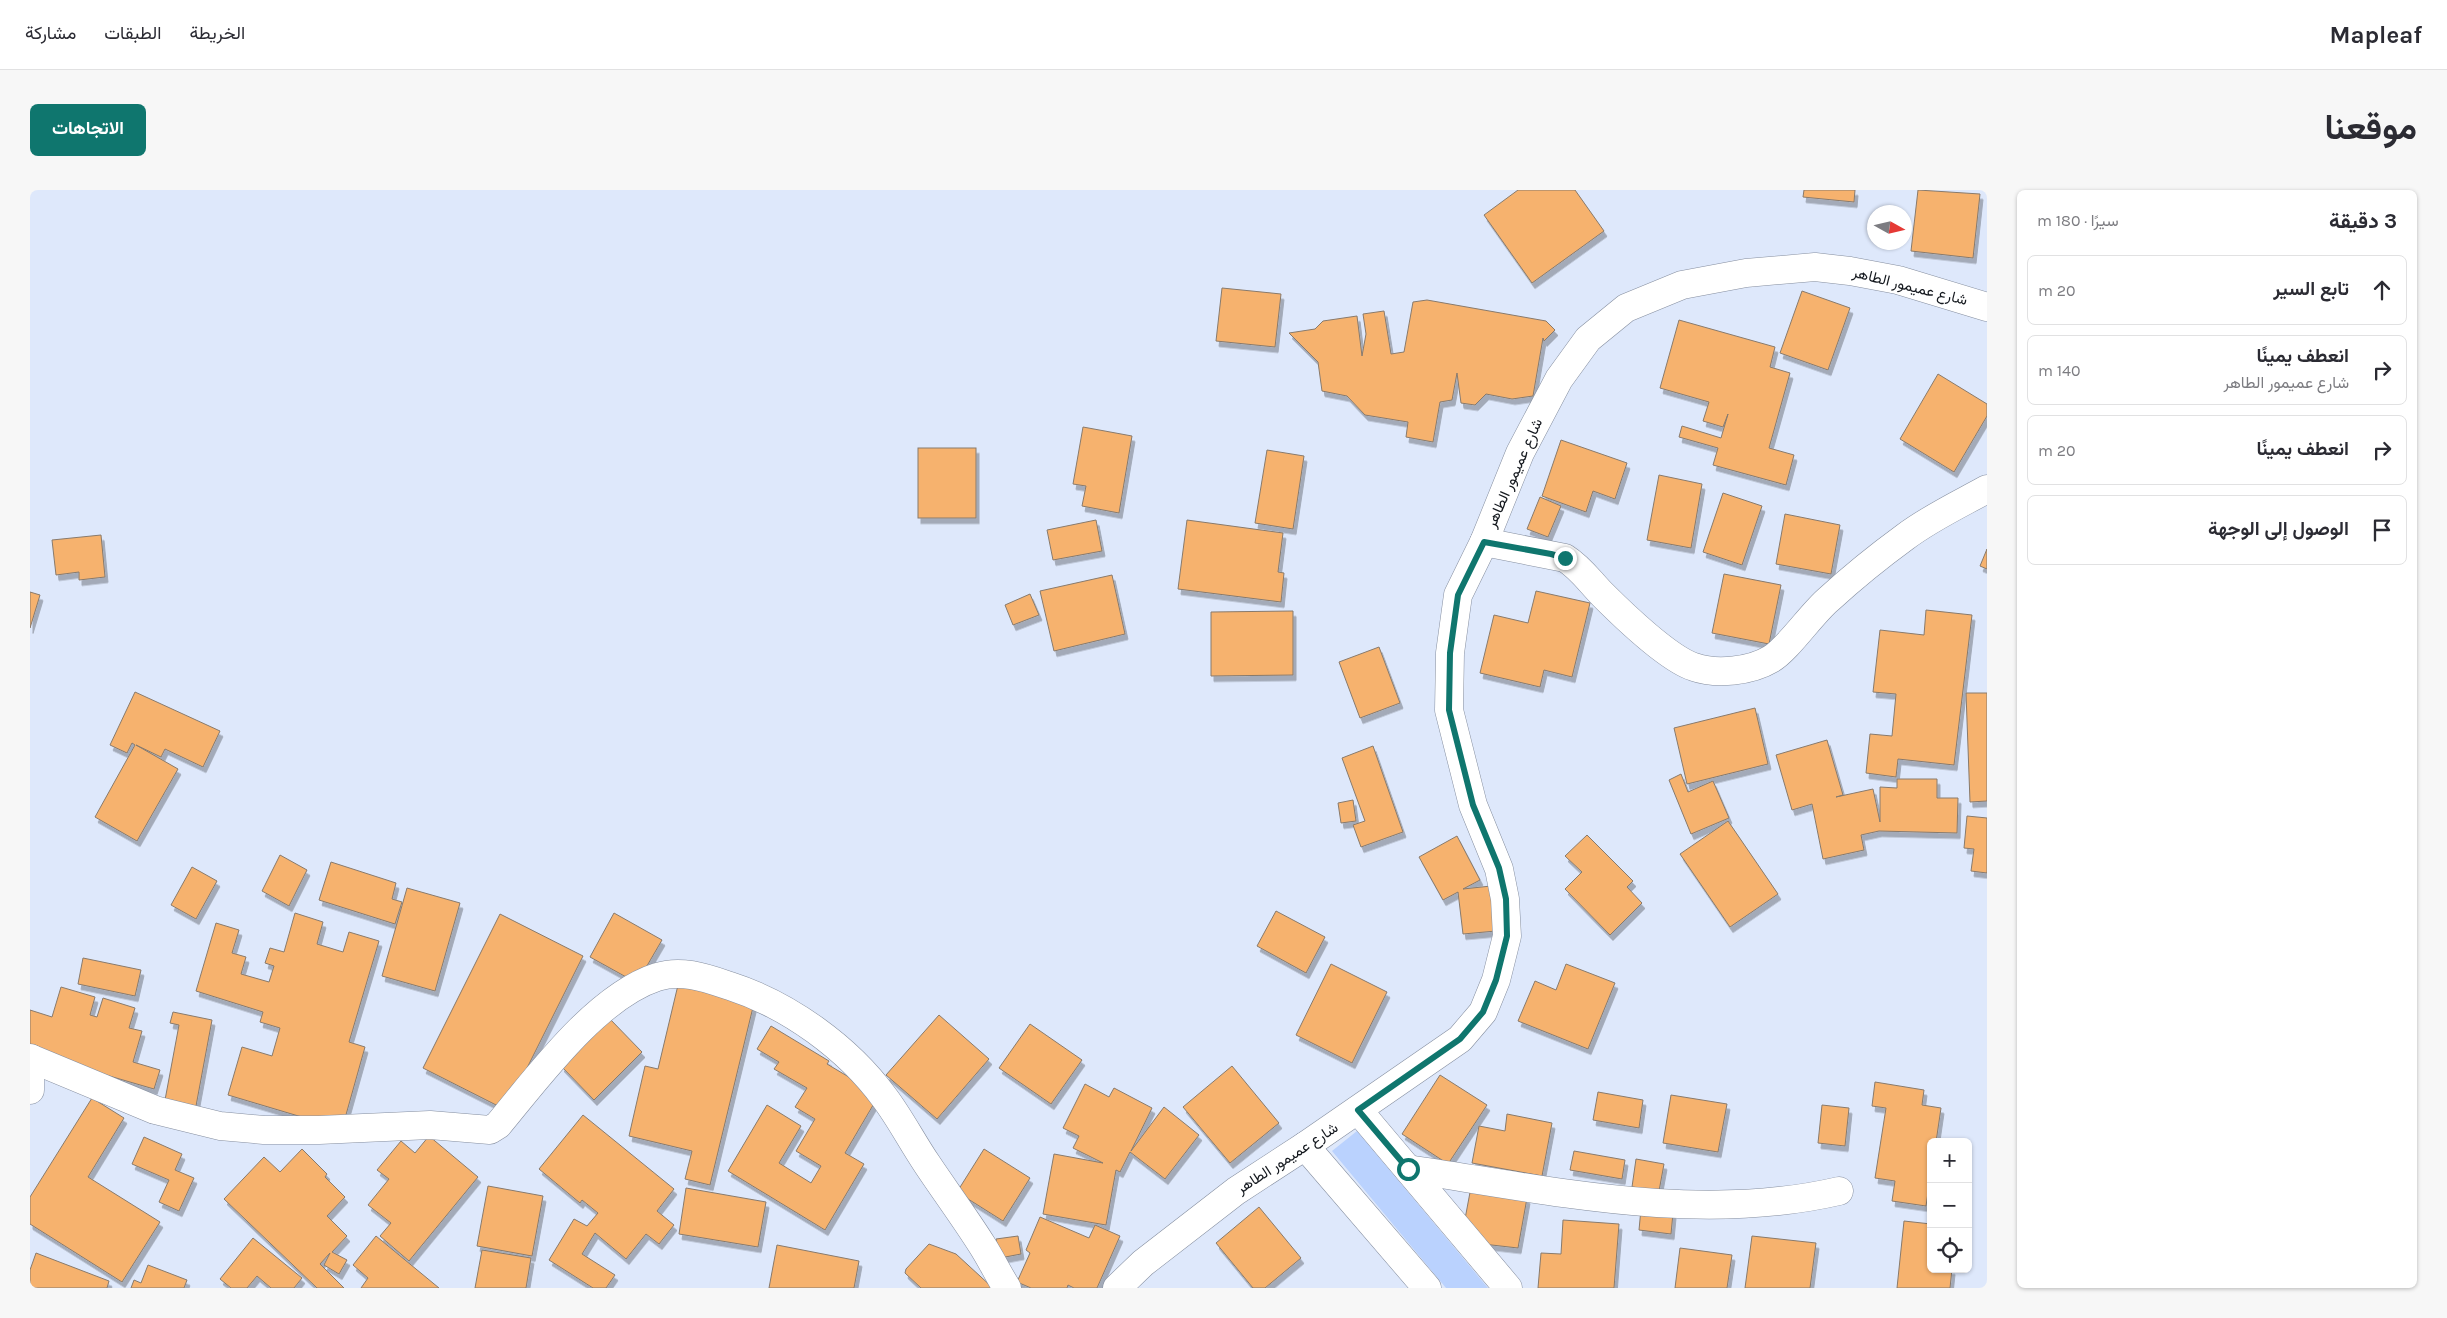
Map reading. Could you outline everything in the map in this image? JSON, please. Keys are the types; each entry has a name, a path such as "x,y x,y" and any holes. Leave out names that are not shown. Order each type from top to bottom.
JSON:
{"street":[{"name":"شارع عميمور الطاهر","path":"1117,1288 1143,1262 1236,1191 1305,1146 1460,1039 1483,1012 1496,980 1507,936 1506,899 1499,868 1473,805 1449,710 1450,653 1458,595 1484,542 1520,453 1560,379 1588,339 1626,308 1682,285 1746,273 1815,267 1898,280 1987,307"},
{"path":"1484,542 1565,558 1576,565 1616,607 1679,659 1694,667 1718,671 1737,669 1755,666 1773,658 1828,599 1906,536 1987,489"},
{"path":"30,1090 31,1059 155,1110 220,1126 264,1130 320,1130 430,1125 490,1130 498,1125 540,1074 591,1019 626,992 657,978 679,973 705,977 740,989 776,1007 813,1029 856,1064 885,1098 983,1246 1006,1288"},
{"path":"1358,1110 1508,1288"},
{"path":"1305,1146 1427,1288"},
{"path":"1408,1169 1616,1200 1683,1204 1745,1205 1799,1200 1839,1191"}],"shaded area":[{"path":"1357,1131 1488,1288 1446,1288 1332,1151"}],"building":[{"path":"1518,190 1575,190 1604,231 1532,283 1484,215"},
{"path":"1804,190 1855,190 1854,202 1803,197"},
{"path":"1918,190 1980,194 1973,258 1911,251"},
{"path":"1222,288 1281,294 1275,347 1216,341"},
{"path":"1802,291 1850,308 1828,370 1780,353"},
{"path":"1427,300 1546,321 1555,330 1544,341 1543,338 1533,396 1512,399 1486,394 1475,405 1461,403 1457,373 1452,400 1440,402 1433,442 1406,437 1408,422 1365,415 1347,396 1322,391 1318,362 1289,333 1315,329 1323,321 1357,316 1362,356 1366,334 1363,314 1384,311 1391,354 1404,352 1413,302"},
{"path":"1679,320 1775,347 1770,367 1790,373 1769,448 1794,455 1786,485 1713,465 1718,448 1679,437 1682,426 1721,438 1728,414 1723,427 1703,421 1709,402 1660,388"},
{"path":"1938,374 1987,404 1987,416 1954,472 1900,439"},
{"path":"1083,427 1132,436 1119,513 1082,506 1086,486 1073,484"},
{"path":"1561,440 1627,463 1615,499 1593,491 1586,512 1542,496"},
{"path":"918,448 976,448 976,518 918,518"},
{"path":"1267,450 1304,456 1293,529 1255,523"},
{"path":"1659,475 1702,484 1691,548 1647,540"},
{"path":"1723,493 1762,506 1742,565 1703,552"},
{"path":"1540,497 1561,506 1548,537 1527,529"},
{"path":"1785,514 1840,525 1831,574 1776,564"},
{"path":"1096,520 1102,551 1053,560 1047,530"},
{"path":"1187,520 1283,533 1278,572 1284,573 1281,602 1178,589"},
{"path":"101,535 105,577 79,580 79,572 56,575 52,540"},
{"path":"1987,549 1987,569 1980,566"},
{"path":"1724,574 1781,585 1769,644 1712,633"},
{"path":"1112,575 1125,634 1054,651 1040,591"},
{"path":"1536,591 1590,603 1572,677 1544,670 1540,687 1480,673 1494,615 1528,623"},
{"path":"30,592 40,595 30,628"},
{"path":"1030,594 1039,615 1013,625 1005,605"},
{"path":"1926,610 1972,615 1954,765 1898,759 1896,777 1866,773 1870,734 1892,736 1896,694 1873,692 1880,630 1924,635"},
{"path":"1293,611 1293,675 1211,676 1211,612"},
{"path":"1379,647 1400,703 1360,718 1339,662"},
{"path":"135,692 220,731 203,767 165,749 161,757 136,745 178,769 137,841 95,817 135,745 132,743 127,753 110,745"},
{"path":"1966,693 1987,693 1987,801 1970,802"},
{"path":"1755,708 1768,764 1687,784 1674,728"},
{"path":"1827,740 1843,795 1836,797 1873,789 1880,822 1880,787 1897,788 1897,779 1937,779 1937,798 1958,798 1957,833 1879,831 1861,835 1864,850 1823,859 1812,804 1792,810 1776,755"},
{"path":"1373,746 1403,832 1361,847 1353,825 1365,821 1342,758"},
{"path":"1681,774 1688,792 1713,781 1729,818 1691,834 1669,780"},
{"path":"1353,800 1356,821 1341,823 1338,803"},
{"path":"1967,816 1987,818 1987,873 1971,871 1974,849 1964,848"},
{"path":"1728,821 1778,894 1730,927 1680,854"},
{"path":"1587,835 1633,881 1627,887 1642,903 1610,935 1565,889 1582,872 1565,856"},
{"path":"1457,836 1480,880 1463,889 1491,886 1496,931 1463,934 1458,892 1443,900 1419,857"},
{"path":"280,855 307,870 289,906 262,891"},
{"path":"331,862 396,883 392,899 402,902 395,924 319,900"},
{"path":"192,867 217,881 196,919 171,905"},
{"path":"407,888 460,903 435,991 382,976"},
{"path":"1276,911 1325,937 1306,973 1257,946"},
{"path":"295,913 323,922 317,944 343,952 349,932 379,941 349,1042 365,1047 342,1129 228,1095 242,1047 272,1056 280,1028 260,1022 263,1012 196,991 216,923 239,930 232,953 246,957 241,974 269,982 274,966 265,963 270,948 284,952"},
{"path":"614,913 662,940 637,983 590,957"},
{"path":"500,914 583,956 506,1110 423,1068"},
{"path":"83,958 141,970 135,996 78,984"},
{"path":"1331,964 1387,992 1352,1063 1296,1035"},
{"path":"1566,964 1615,983 1588,1049 1518,1021 1535,981 1556,990"},
{"path":"678,985 754,1003 710,1185 685,1179 692,1151 629,1136 645,1066 658,1069"},
{"path":"61,987 95,997 90,1015 97,1017 103,998 135,1008 129,1028 142,1031 133,1062 160,1070 154,1089 51,1059 30,1046 30,1010 52,1017"},
{"path":"173,1012 212,1020 196,1106 165,1100 179,1025 170,1023"},
{"path":"939,1015 989,1059 937,1119 886,1075"},
{"path":"609,1018 642,1052 594,1100 561,1066"},
{"path":"1030,1024 1082,1060 1051,1104 999,1068"},
{"path":"771,1026 829,1061 827,1064 879,1095 845,1153 864,1164 825,1230 728,1171 767,1105 801,1126 779,1163 811,1183 821,1166 796,1151 815,1119 795,1107 807,1088 774,1069 779,1062 757,1049"},
{"path":"1232,1066 1279,1123 1230,1163 1183,1107"},
{"path":"1440,1075 1487,1105 1448,1164 1402,1134"},
{"path":"1875,1082 1924,1090 1922,1105 1941,1108 1937,1138 1927,1138 1926,1206 1892,1201 1895,1181 1875,1178 1886,1108 1872,1106"},
{"path":"1085,1084 1109,1097 1114,1088 1152,1108 1131,1151 1164,1107 1199,1135 1165,1179 1130,1152 1120,1172 1116,1170 1106,1225 1043,1214 1054,1154 1103,1163 1073,1148 1079,1136 1063,1128"},
{"path":"1598,1092 1643,1100 1639,1128 1593,1120"},
{"path":"1671,1095 1727,1104 1718,1152 1663,1143"},
{"path":"92,1098 124,1118 88,1177 160,1222 122,1282 30,1224 30,1197"},
{"path":"1822,1105 1849,1108 1845,1146 1818,1143"},
{"path":"1507,1114 1552,1123 1542,1176 1472,1163 1479,1126 1505,1131"},
{"path":"583,1115 674,1189 657,1211 674,1225 659,1244 646,1234 626,1259 595,1233 582,1254 615,1275 606,1288 593,1288 549,1260 574,1219 587,1226 598,1213 582,1200 580,1203 539,1169"},
{"path":"429,1136 478,1177 409,1261 380,1236 391,1223 368,1205 389,1179 377,1170 401,1141 415,1153"},
{"path":"144,1137 182,1154 175,1170 194,1178 179,1211 159,1202 169,1180 132,1164"},
{"path":"302,1149 327,1174 325,1177 345,1197 327,1216 347,1236 332,1252 347,1260 339,1274 324,1265 330,1253 320,1264 344,1288 317,1288 224,1199 264,1157 280,1172"},
{"path":"984,1149 1030,1178 1003,1221 957,1192"},
{"path":"1574,1151 1625,1160 1622,1179 1570,1170"},
{"path":"1636,1159 1664,1164 1659,1191 1632,1187"},
{"path":"488,1186 543,1196 532,1256 477,1246"},
{"path":"1471,1187 1527,1198 1518,1248 1483,1244 1465,1219"},
{"path":"686,1188 766,1202 758,1247 679,1234"},
{"path":"1259,1207 1301,1258 1265,1288 1253,1288 1216,1243"},
{"path":"1641,1209 1673,1213 1671,1234 1639,1230"},
{"path":"1040,1217 1089,1238 1095,1225 1120,1236 1097,1288 1074,1288 1068,1285 1067,1288 1031,1288 1017,1282 1030,1253 1026,1250"},
{"path":"1563,1220 1619,1224 1614,1288 1538,1288 1541,1253 1561,1254"},
{"path":"1904,1221 1927,1224 1927,1273 1952,1273 1950,1288 1897,1288"},
{"path":"376,1236 439,1288 361,1288 368,1278 353,1265"},
{"path":"1018,1236 1021,1254 1000,1258 996,1239"},
{"path":"1752,1236 1816,1243 1810,1288 1745,1288"},
{"path":"253,1238 302,1278 294,1288 271,1288 257,1276 247,1288 231,1288 220,1279"},
{"path":"929,1244 956,1254 993,1288 921,1288 905,1273 906,1269"},
{"path":"777,1245 859,1261 854,1288 769,1288"},
{"path":"1680,1248 1732,1255 1727,1288 1675,1288"},
{"path":"482,1250 531,1258 526,1288 475,1288"},
{"path":"36,1253 109,1281 107,1288 30,1288 30,1270"},
{"path":"148,1265 187,1280 184,1288 131,1288 134,1280 141,1283"}],"route":[{"path":"1408,1169 1358,1110 1460,1039 1483,1012 1496,980 1507,936 1506,899 1499,868 1473,805 1449,710 1450,653 1458,595 1484,542 1565,558"}]}
